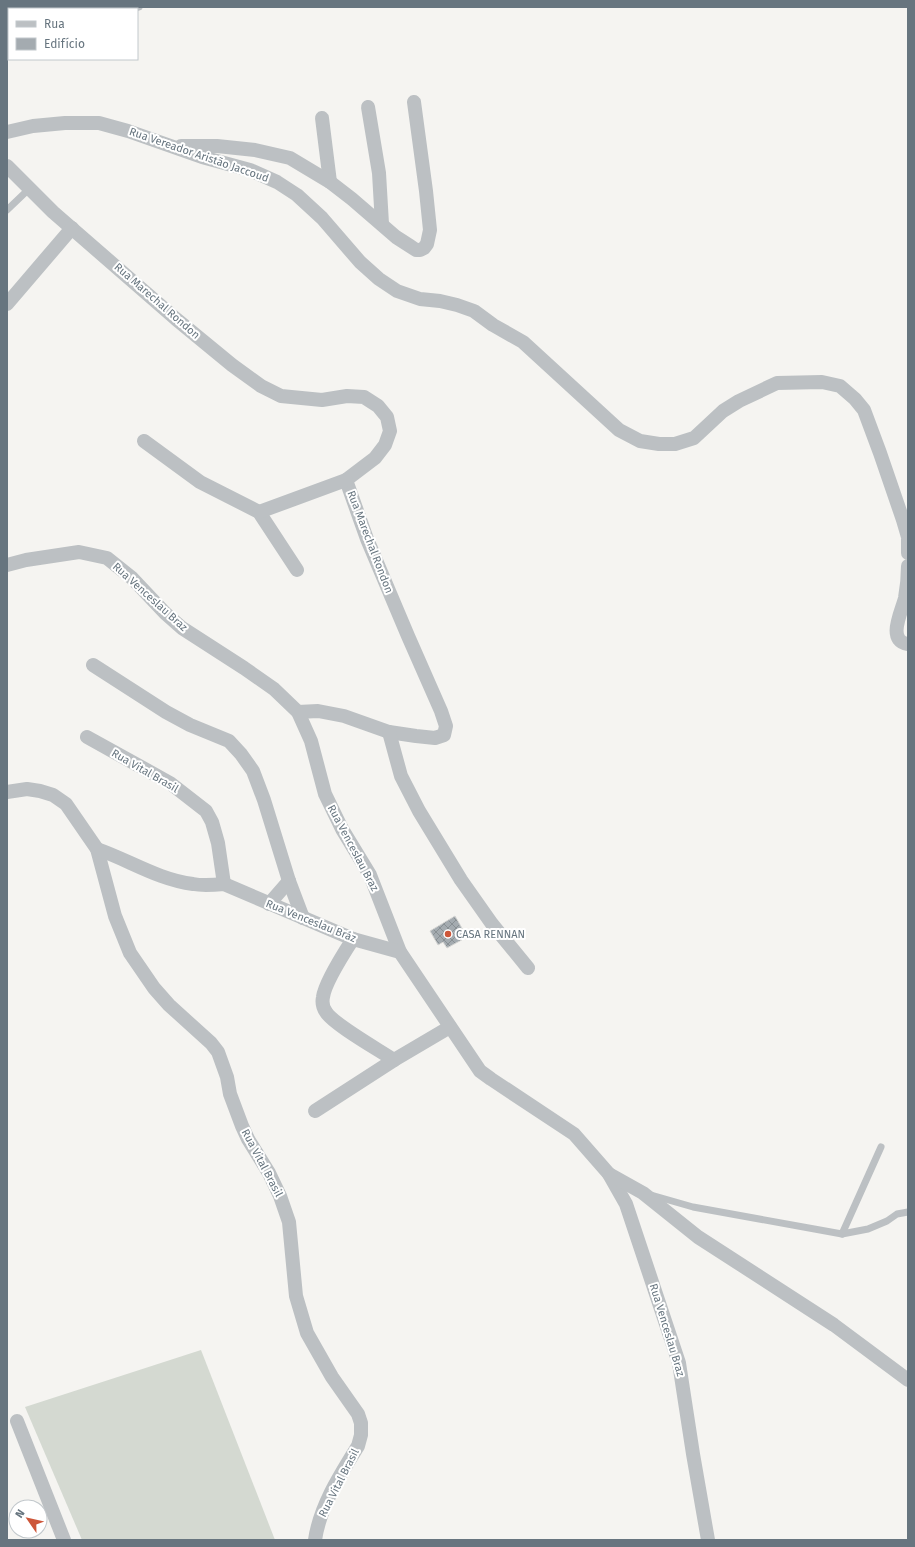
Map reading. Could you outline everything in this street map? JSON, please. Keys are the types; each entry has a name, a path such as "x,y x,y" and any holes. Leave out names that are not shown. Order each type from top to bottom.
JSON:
{"street":[{"path":"170,146 217,146 255,150 290,158 330,182 396,237 416,250 424,248 427,244 430,230 414,102"},
{"path":"368,107 379,173 382,224"},
{"path":"322,118 330,182"},
{"name":"Rua Vereador Aristão Jaccoud","path":"7,132 33,126 65,123 99,123 128,131 202,157 250,170 277,182 297,195 322,218 360,262 379,279 397,291 420,299 458,304 474,311 493,325 523,342 619,430 640,441 659,444 675,444 694,438 723,411 739,401 777,383 822,382 840,386 855,399 864,410 903,520 908,538 908,553"},
{"name":"Rua Marechal Rondon","path":"7,166 72,228 232,365 261,386 281,396 322,400 347,396 364,397 378,406 387,417 390,431 386,445 375,458 346,480 368,539 441,711 446,726 444,735 435,738 389,732 344,716 318,711 298,712"},
{"path":"7,304 72,228"},
{"path":"144,441 200,482 259,512 297,570"},
{"path":"259,512 346,480"},
{"name":"Rua Venceslau Braz","path":"7,565 26,560 79,552 107,558 132,578 165,614 182,628 274,689 298,712 311,741 325,794 342,829 370,875 400,952 443,1013 450,1027 480,1070 491,1079 574,1134 609,1174 626,1204 679,1362 708,1540"},
{"path":"908,566 905,598 896,629 898,639 903,643 908,644"},
{"path":"94,665 166,712 190,725 229,741 241,754 252,771 264,800 289,881 303,918"},
{"path":"389,732 401,776 419,810 461,880 492,924 528,968"},
{"name":"Rua Vital Brasil","path":"88,737 170,783 206,811 212,822 218,843 224,884"},
{"name":"Rua Vital Brasil","path":"7,792 27,789 40,790 53,795 66,804 97,849 114,916 130,953 154,988 169,1005 211,1042 218,1052 227,1077 230,1094 242,1126 248,1139 269,1173 280,1196 289,1222 296,1296 308,1333 332,1377 358,1414 361,1423 361,1435 358,1446 324,1506 315,1540"},
{"path":"97,849 152,872 185,883 204,885 224,884"},
{"path":"269,904 289,881"},
{"name":"Rua Venceslau Bráz","path":"224,884 352,939 400,952"},
{"path":"352,939 326,987 322,1004 325,1011 336,1022 394,1060"},
{"path":"316,1111 394,1060 450,1027"},
{"name":"Rua Venceslau Braz","path":"609,1174 643,1193 698,1236 834,1325 908,1380"},
{"path":"17,1421 64,1540"}],"lane":[{"path":"7,210 30,188"},
{"path":"842,1234 881,1147"},
{"name":"Rua Venceslau Braz","path":"643,1193 692,1207 842,1234 868,1229 887,1221 897,1214 908,1212"}],"shaded area":[{"path":"201,1350 275,1540 82,1540 25,1407"}],"building":[{"name":"CASA RENNAN","path":"455,916 467,937 447,948 443,942 438,945 430,931"}],"place":[{"name":"CASA RENNAN","path":"448,934"}]}
